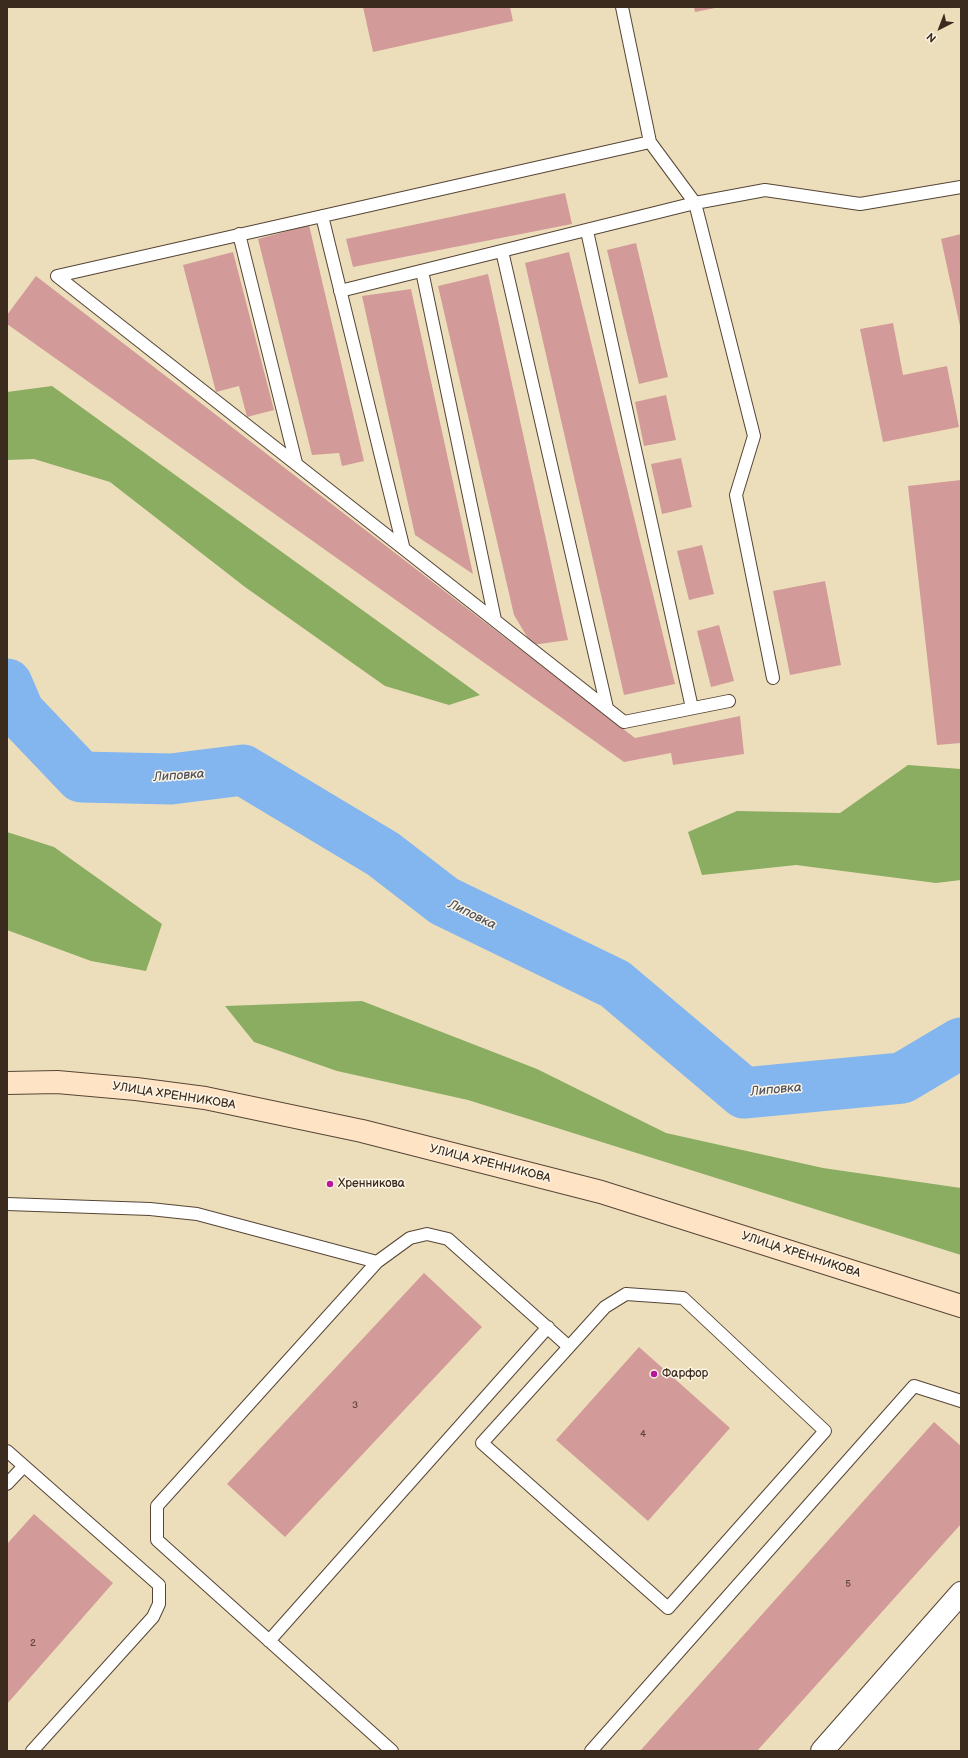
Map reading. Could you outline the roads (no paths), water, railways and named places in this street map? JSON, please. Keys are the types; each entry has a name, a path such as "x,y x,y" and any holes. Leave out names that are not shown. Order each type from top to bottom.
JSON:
{"street":[{"name":"УЛИЦА ХРЕННИКОВА","path":"7,1083 57,1082 143,1090 205,1098 362,1131 601,1192 961,1306"},
{"path":"822,1751 961,1593"}],"lane":[{"path":"622,7 650,142 695,203 754,436 736,495 773,678"},
{"path":"650,142 57,276 403,546 624,722 729,701"},
{"path":"340,291 695,203 765,190 860,204 961,187"},
{"path":"322,216 403,546"},
{"path":"586,231 692,708"},
{"path":"239,234 296,463"},
{"path":"502,251 606,708"},
{"path":"422,271 495,620"},
{"path":"7,1204 150,1209 197,1214 377,1262"},
{"path":"392,1751 157,1540 157,1506 377,1262 410,1238 427,1234 448,1239 568,1346"},
{"path":"626,1294 684,1298 825,1431 668,1608 482,1443 568,1346 605,1307 626,1294"},
{"path":"269,1641 548,1327"},
{"path":"590,1751 914,1386 961,1401"},
{"path":"7,1451 158,1584 159,1591 159,1604 154,1617 32,1751"},
{"path":"7,1484 24,1466"}],"waterway":[{"name":"Липовка","path":"7,684 19,712 81,777 171,779 243,770 383,854 444,901 615,984 744,1093 902,1078 961,1043"}],"place":[{"name":"Хренникова","path":"330,1184"},
{"name":"Фарфор","path":"654,1374"}]}
